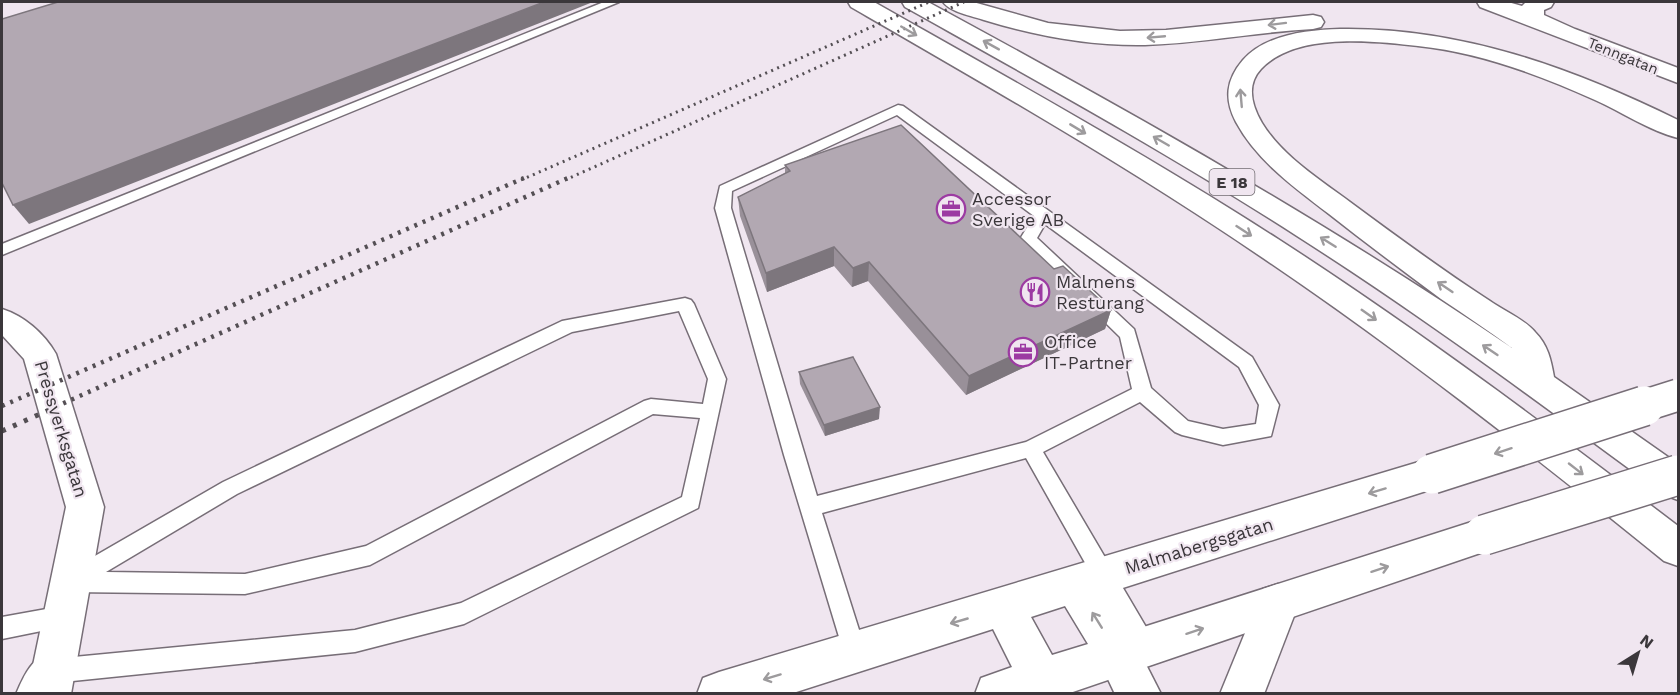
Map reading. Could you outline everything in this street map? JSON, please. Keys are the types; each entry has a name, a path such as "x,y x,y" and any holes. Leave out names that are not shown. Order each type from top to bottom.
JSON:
{"main road":[{"name":"E 18","path":"859,2 1122,156 1269,247 1451,372 1678,549"},
{"name":"E 18","path":"913,2 1153,136 1362,263 1678,484"},
{"path":"954,2 1025,26 1078,35 1147,38 1284,23 1340,21 1433,30 1483,41 1561,63 1678,111"},
{"name":"Tenngatan","path":"1488,2 1538,10 1568,34 1678,76"},
{"name":"E 18","path":"1538,384 1534,356 1522,339 1408,262 1315,189 1269,148 1254,130 1241,106 1240,82 1253,62 1269,50 1294,41 1358,34 1400,37 1486,54 1560,77 1639,110 1678,130"},
{"name":"Pressverksgatan","path":"2,321 12,326 39,354 85,507 47,686"},
{"name":"Malmabergsgatan","path":"719,693 1004,608 1678,395"},
{"path":"997,693 1045,686 1132,652 1278,603 1484,535 1678,475"},
{"path":"1090,580 1132,652 1139,693"},
{"path":"1242,693 1278,603"},
{"path":"1004,608 1045,686"}],"lane":[{"path":"2,250 613,2"},
{"path":"854,652 723,208 725,189 898,109 1043,214 1246,362 1269,405 1264,430 1223,437 1182,427 1142,392 1128,334 1028,239 1043,214"},
{"path":"2,628 67,600 230,488 568,326 685,303 717,379 692,502 464,613 355,641 47,686"},
{"path":"810,507 1031,449 1142,392"},
{"path":"67,600 245,585 370,555 651,406 711,412"},
{"path":"1031,449 1090,580"}],"building":[{"path":"58,2 544,2 13,205 2,183 2,19"},
{"path":"901,125 1054,269 1063,266 1111,310 969,376 869,262 853,268 834,247 766,273 738,197 790,171 785,165"},
{"path":"853,357 880,407 824,425 799,372"}],"railway":[{"path":"521,180 929,2"},
{"path":"565,180 964,2"},
{"path":"2,406 524,178"},
{"path":"55,407 568,178"},
{"path":"2,431 58,406"}],"place":[{"name":"Accessor Sverige AB","path":"951,209"},
{"name":"Malmens Resturang","path":"1035,292"},
{"name":"Office IT-Partner","path":"1023,352"}]}
